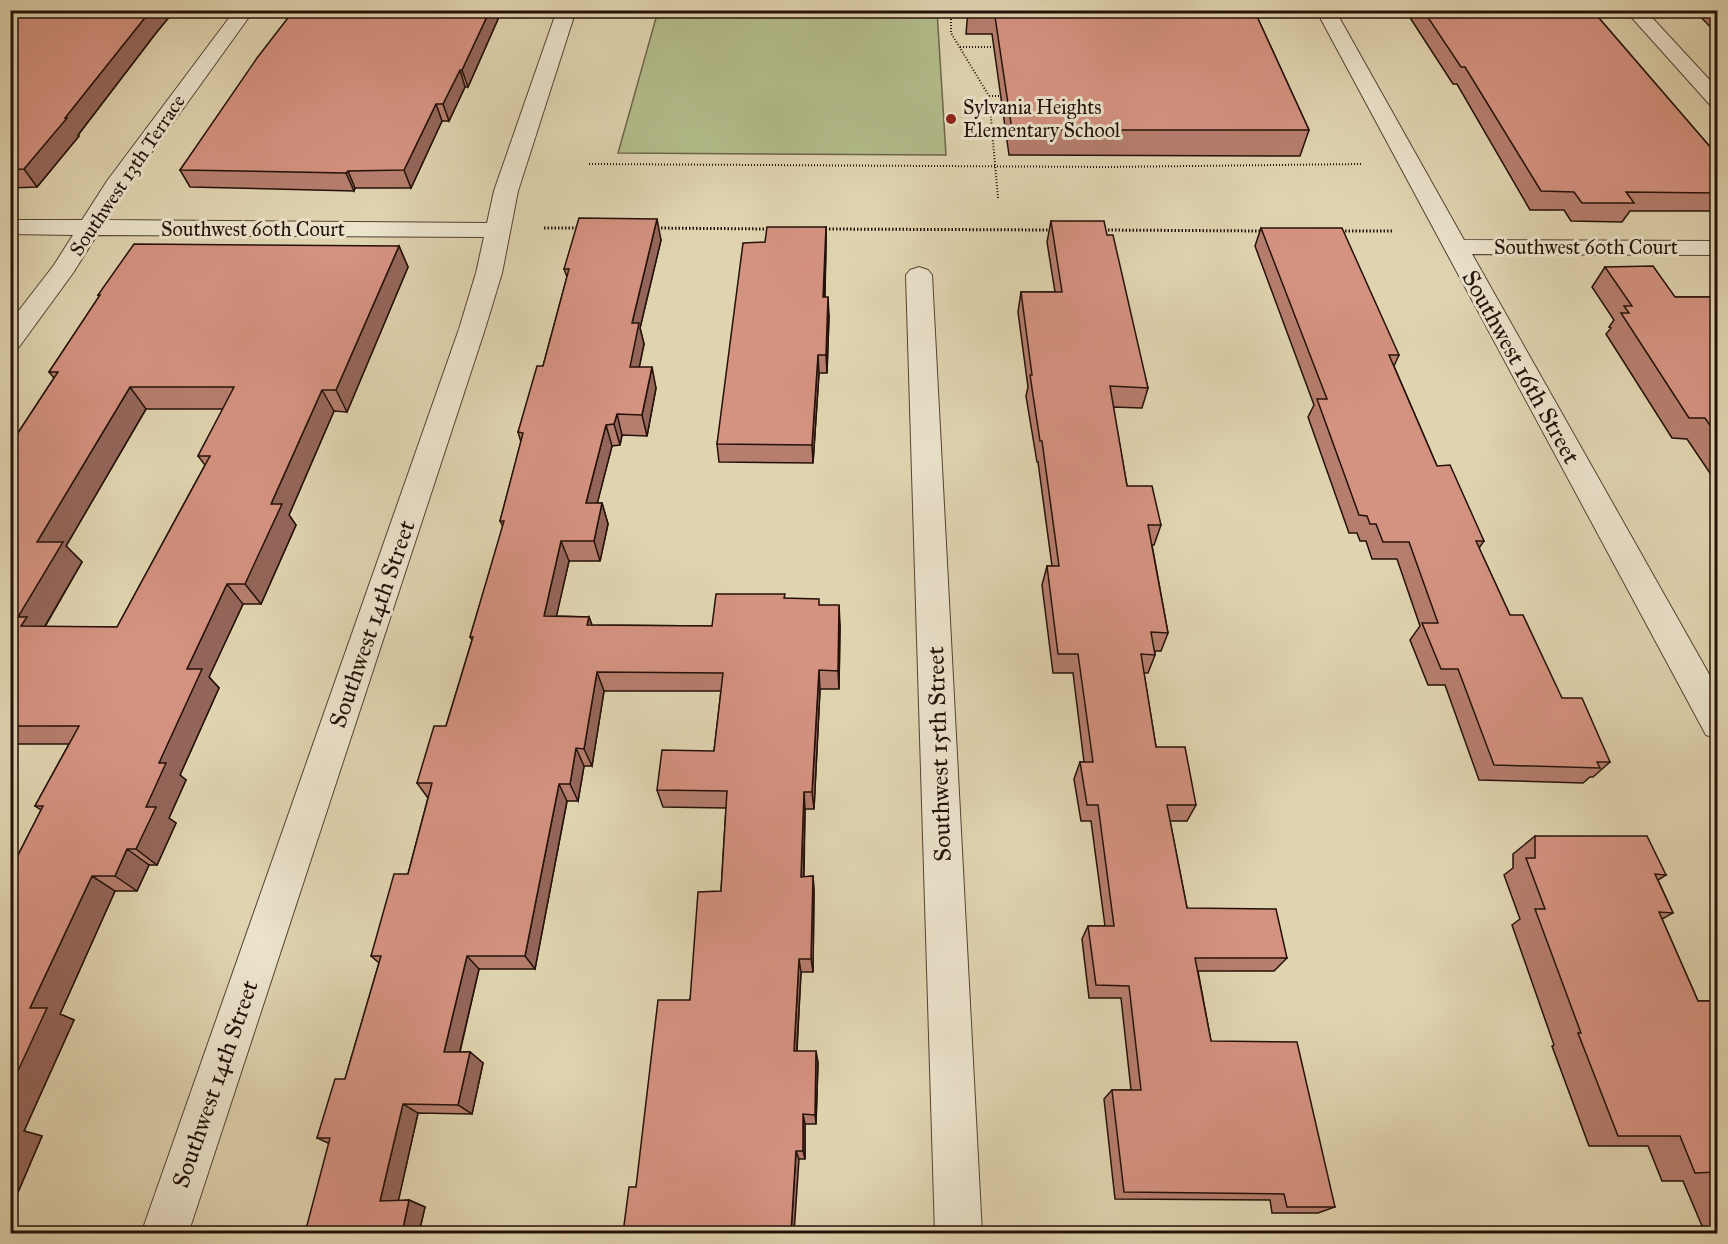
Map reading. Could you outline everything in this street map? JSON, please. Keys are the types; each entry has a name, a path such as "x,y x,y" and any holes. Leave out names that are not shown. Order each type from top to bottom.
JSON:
{"street":[{"name":"Southwest 13th Terrace","path":"10,341 64,268 115,186 245,10"},
{"name":"Southwest 14th Street","path":"164,1233 472,329 489,273 496,230 506,191 567,10"},
{"name":"Southwest 16th Street","path":"1325,10 1718,724"},
{"path":"1634,10 1718,102"},
{"name":"Southwest 60th Court","path":"10,227 496,230"},
{"name":"Southwest 60th Court","path":"1455,247 1718,248"},
{"name":"Southwest 15th Street","path":"919,275 959,1233"}],"path":[{"path":"951,10 951,33 989,96 998,198"},
{"path":"959,47 1007,47"},
{"path":"989,96 1012,96"},
{"path":"589,164 1107,167 1361,164"},
{"path":"544,228 591,228"},
{"path":"651,228 769,229"},
{"path":"816,229 1064,230"},
{"path":"935,230 936,234"},
{"path":"1100,230 1265,231"},
{"path":"1335,231 1394,231"}],"green space":[{"path":"658,11 937,11 946,155 618,153"}],"building":[{"path":"10,10 151,10 24,169 10,170"},
{"path":"294,10 490,10 462,70 443,104 436,104 404,170 348,171 346,173 180,170 257,58"},
{"path":"994,10 1254,10 1309,130 1012,130"},
{"path":"1423,10 1592,10 1718,156 1718,193 1626,192 1634,203 1582,203 1574,192 1541,191 1465,67 1461,67"},
{"path":"579,218 657,219 632,323 639,323 630,367 652,367 642,415 617,414 614,424 606,425 586,503 602,503 594,541 561,541 544,616 589,617 587,625 712,626 716,594 785,594 784,598 819,599 819,605 839,605 838,671 819,670 812,792 804,792 801,877 813,876 811,959 799,959 794,1051 816,1051 815,1115 803,1114 803,1151 796,1151 791,1233 623,1233 629,1187 636,1187 658,1000 690,1000 698,892 721,891 727,791 657,790 662,750 714,751 723,673 597,672 584,749 576,748 570,784 559,784 525,956 467,956 444,1052 470,1052 458,1105 403,1104 380,1201 409,1200 402,1233 305,1233 330,1138 317,1138 335,1079 345,1079 381,956 371,956 394,874 408,874 432,783 417,783 434,726 446,726 473,637 470,637 504,521 500,521 523,433 518,432 537,366 543,366 569,269 564,269"},
{"path":"1051,221 1104,221 1107,235 1113,235 1148,388 1110,386 1127,486 1152,486 1161,525 1148,525 1168,633 1151,632 1155,655 1141,654 1156,747 1185,747 1196,805 1167,805 1187,908 1276,909 1287,958 1195,958 1211,1041 1297,1042 1335,1207 1287,1207 1284,1194 1124,1192 1112,1090 1141,1090 1129,986 1096,985 1088,926 1114,926 1098,805 1087,805 1080,762 1093,762 1078,654 1058,654 1047,566 1059,566 1042,441 1040,441 1030,375 1032,375 1021,292 1062,292"},
{"path":"767,227 826,227 823,297 828,297 826,355 818,355 812,445 717,444 743,243 765,242"},
{"path":"1261,228 1342,228 1399,355 1389,355 1437,466 1450,465 1484,541 1476,541 1510,615 1523,615 1562,698 1582,698 1610,762 1597,762 1600,768 1494,765 1458,669 1441,669 1422,623 1438,623 1409,542 1383,542 1376,524 1370,524 1367,516 1359,515 1317,399 1327,399"},
{"path":"134,244 399,246 336,390 322,390 271,504 282,504 245,584 227,584 187,669 202,669 159,763 166,763 146,807 156,807 136,849 127,849 115,876 92,876 30,1008 47,1008 10,1088 10,882 14,875 10,875 10,871 43,806 35,806 79,726 10,726 10,445 58,372 49,372 100,295 98,295","holes":["130,387 234,387 198,456 210,456 117,627 21,626 27,617 18,617 63,542 37,542"]},
{"path":"1653,266 1675,297 1718,297 1718,437 1705,418 1689,418 1621,313 1629,313 1624,306 1632,306 1605,267"},
{"path":"1535,836 1647,836 1666,875 1655,874 1673,913 1659,912 1698,1001 1718,1001 1718,1175 1717,1172 1695,1173 1680,1136 1618,1136 1578,1033 1581,1033 1535,909 1545,909 1526,858 1535,858"}],"place":[{"name":"Sylvania Heights Elementary School","path":"951,119"}]}
